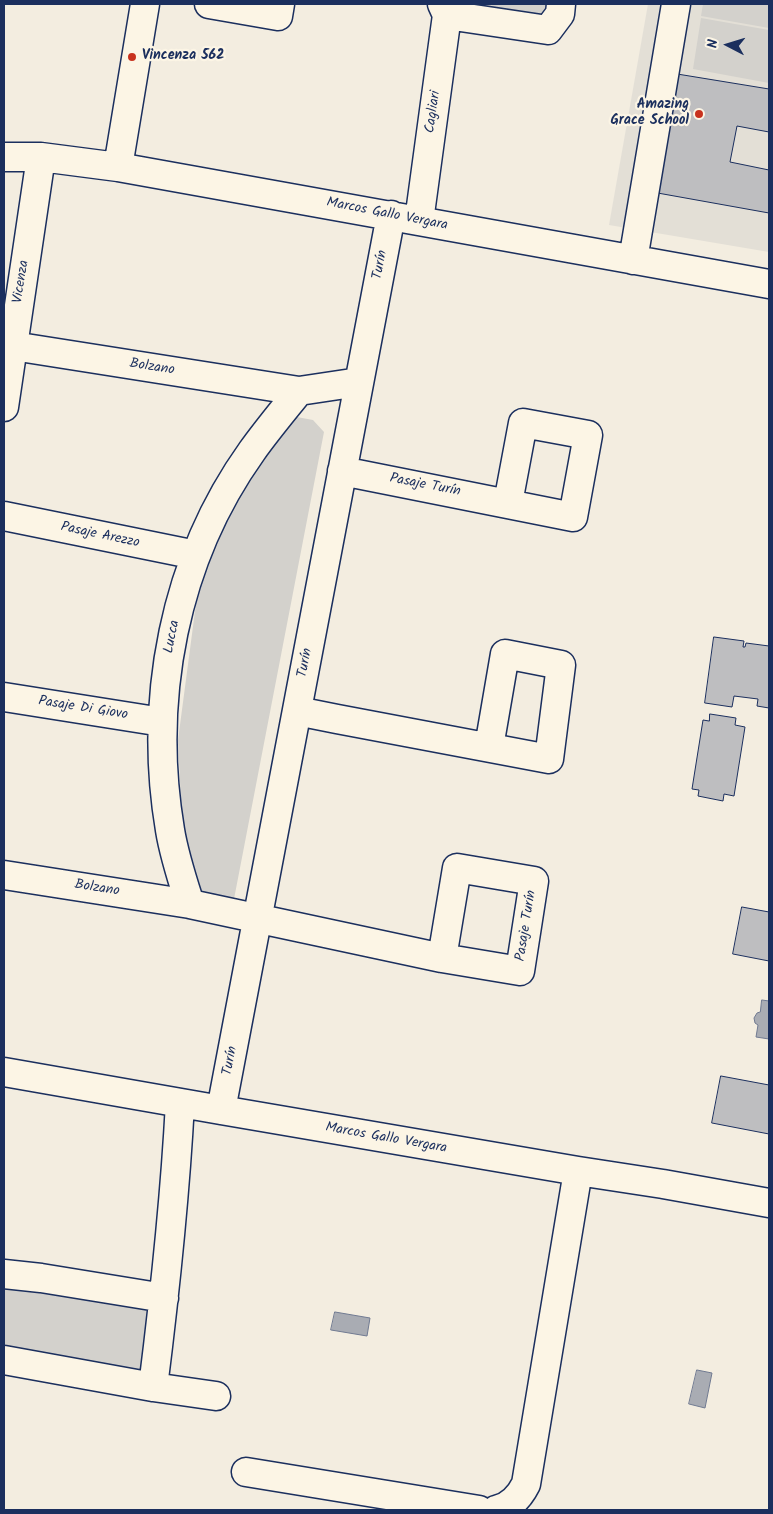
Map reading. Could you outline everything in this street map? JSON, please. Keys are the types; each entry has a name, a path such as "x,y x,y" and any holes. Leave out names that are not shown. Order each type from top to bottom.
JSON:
{"street":[{"path":"118,167 145,4"},
{"path":"209,4 278,16 280,4"},
{"path":"444,9 548,30 560,14 561,4"},
{"path":"633,260 676,4"},
{"name":"Cagliari","path":"419,221 444,9"},
{"name":"Marcos Gallo Vergara","path":"4,157 41,157 118,167 769,284"},
{"name":"Vicenza","path":"4,407 8,347 41,157"},
{"name":"Turín","path":"221,1110 391,215"},
{"name":"Bolzano","path":"8,347 299,392"},
{"path":"299,392 359,382"},
{"name":"Lucca","path":"190,904 170,832 162,759 164,688 176,621 184,588 211,520 251,452 299,392"},
{"name":"Pasaje Turín","path":"342,471 508,503"},
{"name":"Pasaje Arezzo","path":"4,516 196,556"},
{"name":"Pasaje Di Giovo","path":"4,697 162,722"},
{"path":"297,711 336,720 489,747"},
{"name":"Bolzano","path":"4,875 190,904"},
{"path":"190,904 442,958"},
{"name":"Marcos Gallo Vergara","path":"4,1072 578,1172 663,1184 769,1203"},
{"path":"154,1387 176,1171 180,1103"},
{"path":"496,1510 506,1507 515,1501 526,1484 578,1172"},
{"path":"4,1274 41,1278 164,1298"},
{"path":"4,1360 154,1387 216,1396"},
{"path":"246,1472 479,1510"}],"shaded area":[{"path":"442,4 561,4 548,30"},
{"name":"Amazing Grace School","path":"648,4 769,4 769,252 609,225"},
{"path":"703,4 769,4 769,28 701,16"},
{"path":"701,18 769,30 769,83 693,69"},
{"path":"286,415 313,420 324,432 234,899 202,895 183,844 178,740 199,581 245,471"},
{"path":"762,1000 769,1001 769,1039 756,1037 758,1025 755,1023 754,1018 760,1012"},
{"path":"4,1285 145,1307 151,1316 142,1369 134,1374 4,1349"},
{"path":"335,1312 370,1318 367,1336 331,1330"},
{"path":"697,1370 712,1373 705,1408 689,1404"}],"building":[{"path":"671,73 769,89 769,132 737,126 730,162 769,170 769,213 652,192"},
{"path":"714,637 744,641 743,647 745,647 746,643 769,646 769,708 757,706 758,699 734,696 732,707 705,703"},
{"path":"710,714 736,718 735,725 745,727 734,796 724,794 723,801 698,796 699,790 692,789 703,720 709,721"},
{"path":"742,907 769,912 769,961 733,954"},
{"path":"721,1076 769,1085 769,1134 712,1123"}],"place":[{"name":"Vincenza 562","path":"132,57"},
{"name":"Amazing Grace School","path":"699,114"}]}
